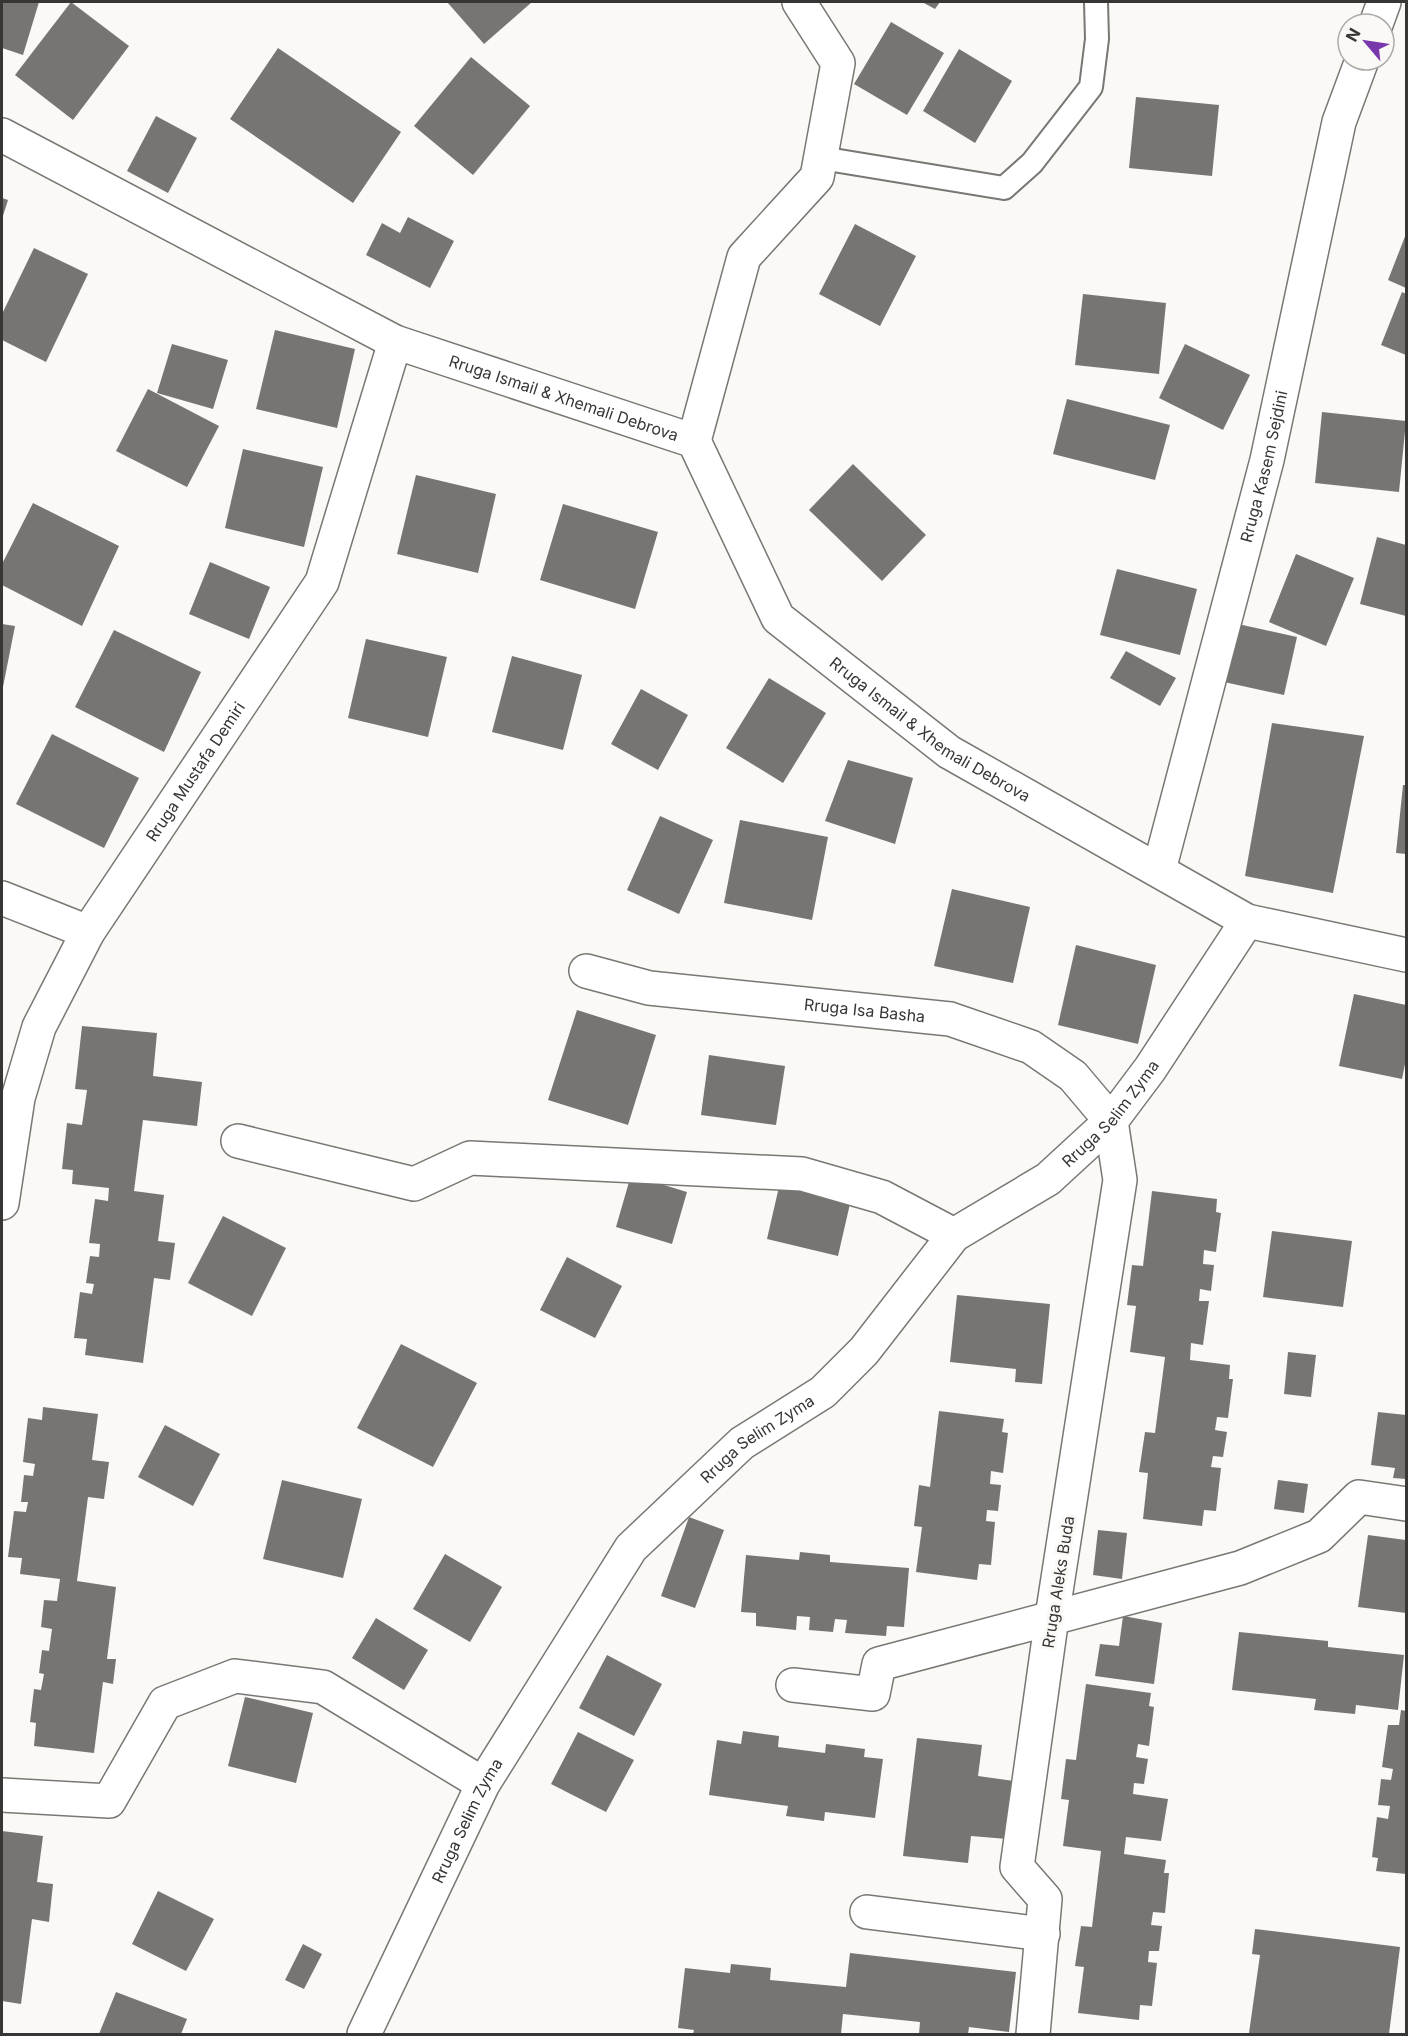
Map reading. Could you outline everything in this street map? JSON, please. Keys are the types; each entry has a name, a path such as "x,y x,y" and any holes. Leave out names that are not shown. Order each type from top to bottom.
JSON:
{"street":[{"path":"694,441 744,257 818,177 838,63 799,2"},
{"name":"Rruga Kasem Sejdini","path":"1159,870 1267,460 1339,122 1358,72"},
{"name":"Rruga Ismail & Xhemali Debrova","path":"2,135 395,342 694,441 778,618 949,752 1247,921 1407,955"},
{"name":"Rruga Mustafa Demiri","path":"2,1203 18,1098 39,1027 88,932 322,582 395,342"},
{"path":"2,898 88,932"},
{"name":"Rruga Selim Zyma","path":"364,2034 483,1784 631,1548 742,1443 823,1392 864,1351 954,1235 1048,1179 1111,1121 1150,1068 1247,921"},
{"name":"Rruga Isa Basha","path":"586,971 650,988 950,1019 1031,1047 1073,1076 1111,1121"},
{"name":"Rruga Aleks Buda","path":"1033,2034 1045,1899 1017,1867 1052,1617 1120,1180 1111,1121"},
{"path":"238,1141 414,1184 470,1158 802,1174 882,1197 954,1235"},
{"path":"793,1685 873,1694 879,1664 1240,1568 1319,1536 1359,1497 1407,1504"},
{"path":"2,1795 109,1801 165,1703 235,1676 323,1688 483,1784"},
{"path":"867,1912 1043,1934"}],"lane":[{"path":"821,158 1005,188 1032,163 1091,87 1097,39 1096,2"}],"building":[{"path":"2,2 39,2 23,55 2,48"},
{"path":"71,2 129,46 73,120 15,75"},
{"path":"447,2 532,2 484,44"},
{"path":"922,2 940,2 935,9"},
{"path":"891,22 944,53 907,115 854,84"},
{"path":"278,48 401,132 353,203 230,119"},
{"path":"959,49 1012,81 975,143 923,111"},
{"path":"471,57 530,106 473,175 414,126"},
{"path":"1136,97 1219,105 1212,176 1129,168"},
{"path":"156,116 197,138 168,193 127,171"},
{"path":"2,198 8,200 2,219"},
{"path":"408,217 454,241 430,288 366,255 382,223 400,233"},
{"path":"855,224 916,256 880,326 819,294"},
{"path":"1406,234 1406,288 1388,280"},
{"path":"34,248 88,274 46,362 2,340 2,314"},
{"path":"1402,292 1406,294 1406,355 1381,345"},
{"path":"1083,294 1166,303 1159,374 1075,365"},
{"path":"275,330 355,349 337,428 256,409"},
{"path":"172,344 228,360 213,409 157,393"},
{"path":"1185,344 1250,375 1223,430 1159,398"},
{"path":"148,389 219,426 187,487 116,451"},
{"path":"1067,399 1170,425 1155,480 1053,454"},
{"path":"1322,412 1406,421 1399,492 1315,483"},
{"path":"243,449 323,467 304,547 225,528"},
{"path":"853,464 926,535 882,581 809,510"},
{"path":"416,475 496,494 478,573 397,554"},
{"path":"33,503 119,546 82,626 2,585 2,564"},
{"path":"563,504 658,532 635,609 540,580"},
{"path":"1377,537 1406,545 1406,616 1360,604"},
{"path":"1296,554 1354,578 1326,646 1269,622"},
{"path":"210,562 270,587 249,639 189,614"},
{"path":"1117,569 1197,589 1180,655 1100,635"},
{"path":"2,624 15,626 3,687 2,687"},
{"path":"1238,624 1297,637 1284,695 1224,682"},
{"path":"114,630 201,672 164,752 75,707"},
{"path":"366,639 447,657 428,737 348,718"},
{"path":"1126,651 1176,678 1160,706 1110,678"},
{"path":"512,656 582,675 563,750 492,732"},
{"path":"769,678 826,713 783,783 726,748"},
{"path":"641,689 688,715 658,770 611,744"},
{"path":"1272,723 1364,736 1333,893 1245,876"},
{"path":"52,734 139,778 104,848 16,804"},
{"path":"848,760 913,778 895,844 825,821"},
{"path":"1403,785 1406,785 1406,854 1396,853"},
{"path":"660,816 713,840 679,914 627,890"},
{"path":"740,820 828,837 812,920 724,903"},
{"path":"952,889 1030,907 1013,983 934,966"},
{"path":"1076,945 1156,965 1138,1044 1058,1025"},
{"path":"1354,994 1406,1005 1406,1059 1402,1079 1339,1066"},
{"path":"577,1010 656,1035 628,1125 548,1100"},
{"path":"82,1026 157,1033 153,1076 202,1082 197,1126 143,1120 134,1191 164,1195 158,1241 175,1243 170,1280 154,1278 143,1363 85,1355 87,1339 74,1338 80,1292 92,1294 94,1284 86,1283 90,1256 99,1257 100,1244 89,1243 95,1199 108,1201 109,1188 72,1184 73,1170 62,1169 67,1123 82,1125 87,1090 75,1089"},
{"path":"709,1055 785,1066 776,1125 701,1115"},
{"path":"631,1175 687,1192 672,1244 616,1227"},
{"path":"781,1178 852,1195 838,1256 767,1239"},
{"path":"1152,1191 1217,1199 1216,1212 1221,1213 1216,1252 1204,1250 1203,1264 1214,1265 1211,1291 1200,1289 1199,1301 1209,1301 1203,1345 1191,1343 1190,1360 1230,1365 1229,1379 1233,1379 1228,1418 1217,1417 1215,1430 1227,1432 1223,1457 1213,1456 1211,1467 1221,1468 1216,1511 1204,1510 1202,1526 1143,1519 1148,1473 1139,1472 1145,1432 1155,1433 1165,1357 1130,1352 1136,1306 1127,1305 1132,1265 1143,1266"},
{"path":"223,1216 286,1248 252,1316 188,1283"},
{"path":"1272,1231 1352,1241 1343,1307 1263,1297"},
{"path":"567,1257 622,1286 595,1338 540,1310"},
{"path":"957,1295 1050,1304 1042,1384 1015,1382 1016,1369 950,1362"},
{"path":"401,1344 477,1383 433,1467 357,1428"},
{"path":"1288,1352 1316,1355 1311,1397 1284,1394"},
{"path":"43,1407 98,1414 92,1460 109,1462 104,1499 88,1497 77,1581 116,1587 107,1659 116,1659 113,1684 103,1682 94,1753 34,1746 36,1723 30,1722 34,1689 41,1690 44,1674 39,1673 42,1650 49,1651 52,1629 41,1627 44,1600 57,1601 60,1579 20,1574 22,1558 8,1557 14,1511 26,1512 28,1502 21,1502 24,1475 33,1476 35,1464 23,1462 28,1418 42,1420"},
{"path":"939,1411 1004,1419 1002,1432 1008,1433 1003,1473 991,1471 990,1484 1001,1485 998,1511 987,1510 986,1521 995,1522 991,1565 979,1564 977,1580 916,1572 922,1527 914,1526 919,1485 930,1487"},
{"path":"1378,1412 1406,1415 1406,1479 1393,1478 1395,1468 1371,1465"},
{"path":"165,1425 220,1454 193,1506 138,1477"},
{"path":"282,1480 362,1499 343,1578 263,1559"},
{"path":"1278,1480 1308,1484 1304,1513 1274,1509"},
{"path":"689,1517 724,1530 695,1608 661,1596"},
{"path":"1098,1530 1127,1533 1122,1579 1093,1575"},
{"path":"1368,1535 1406,1540 1406,1613 1358,1607"},
{"path":"800,1552 830,1555 830,1562 909,1568 904,1627 887,1626 886,1636 845,1633 847,1620 835,1619 833,1632 809,1630 810,1617 797,1616 796,1630 756,1626 756,1613 741,1612 746,1555 799,1560"},
{"path":"445,1554 502,1587 470,1642 413,1609"},
{"path":"1123,1616 1162,1623 1154,1684 1095,1676 1100,1644 1119,1646"},
{"path":"376,1618 428,1650 404,1690 352,1658"},
{"path":"1239,1632 1328,1641 1328,1647 1404,1655 1398,1710 1356,1705 1355,1714 1314,1710 1316,1699 1232,1690"},
{"path":"607,1655 662,1684 634,1736 579,1708"},
{"path":"1086,1684 1151,1693 1149,1706 1154,1707 1149,1746 1138,1744 1136,1757 1148,1759 1144,1784 1134,1783 1133,1794 1168,1799 1161,1841 1126,1837 1124,1854 1166,1860 1164,1873 1169,1873 1165,1913 1153,1912 1151,1925 1162,1926 1159,1951 1149,1951 1148,1962 1157,1963 1152,2006 1140,2005 1139,2020 1078,2013 1084,1967 1075,1966 1081,1926 1092,1927 1101,1851 1063,1846 1069,1800 1061,1799 1066,1759 1076,1760"},
{"path":"245,1697 313,1713 296,1783 228,1766"},
{"path":"1401,1710 1406,1711 1406,1874 1376,1871 1378,1858 1372,1857 1377,1817 1388,1819 1390,1806 1378,1805 1381,1779 1391,1780 1393,1769 1382,1767 1388,1725 1399,1725"},
{"path":"743,1731 779,1736 778,1747 825,1753 826,1744 865,1749 864,1757 883,1759 875,1818 825,1812 824,1821 786,1816 788,1806 709,1795 717,1740 741,1744"},
{"path":"578,1732 634,1760 606,1812 551,1784"},
{"path":"917,1738 982,1745 978,1776 1014,1781 1007,1839 971,1836 968,1863 903,1856"},
{"path":"2,1831 43,1836 37,1882 53,1884 49,1922 32,1919 21,2004 2,2001"},
{"path":"158,1891 214,1919 186,1971 132,1944"},
{"path":"1255,1929 1400,1947 1389,2034 1249,2033 1260,1955 1252,1954"},
{"path":"303,1944 322,1954 304,1989 285,1980"},
{"path":"850,1953 1016,1972 1009,2032 969,2027 968,2034 919,2034 920,2022 843,2014 841,2034 693,2034 694,2030 678,2028 685,1968 730,1973 731,1964 771,1968 770,1980 846,1987"},
{"path":"116,1992 187,2019 181,2034 99,2034"}]}
